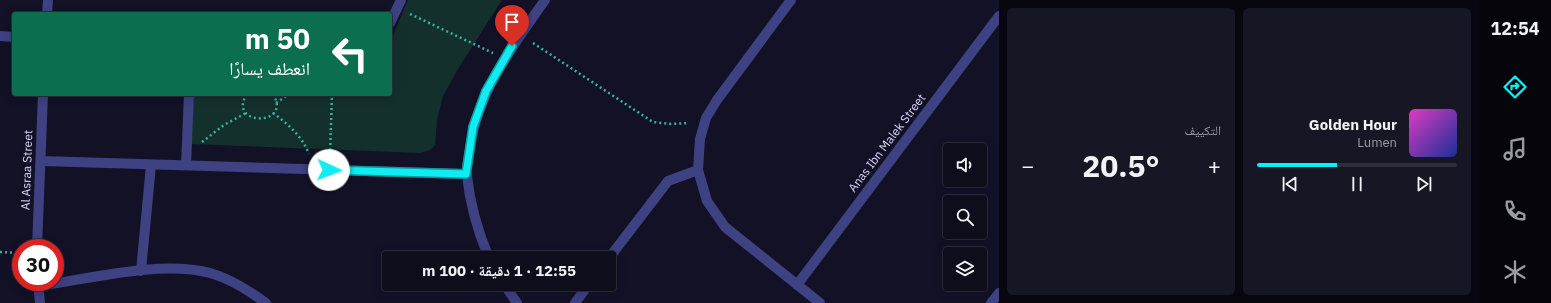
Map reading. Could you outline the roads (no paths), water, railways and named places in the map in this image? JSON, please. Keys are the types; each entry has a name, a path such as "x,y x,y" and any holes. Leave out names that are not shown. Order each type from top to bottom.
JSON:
{"street":[{"path":"47,12 48,0"},
{"path":"486,251 478,230 466,174 473,127 486,91 504,58 544,0"},
{"path":"792,0 717,100 706,118 700,139 698,170 707,201 725,227 820,303"},
{"path":"392,19 399,4"},
{"name":"Anas Ibn Malek Street","path":"797,285 999,16"},
{"path":"0,36 12,37"},
{"name":"Al Asraa Street","path":"37,239 43,96"},
{"path":"186,162 189,96"},
{"path":"41,161 151,165 186,162 329,170 466,174"},
{"path":"141,271 151,165"},
{"path":"614,251 668,180 698,170"},
{"path":"64,281 176,268 211,273 244,288 266,303"},
{"path":"39,291 40,303"},
{"path":"509,291 517,303"},
{"path":"575,303 584,291"},
{"path":"991,303 999,293"}]}
